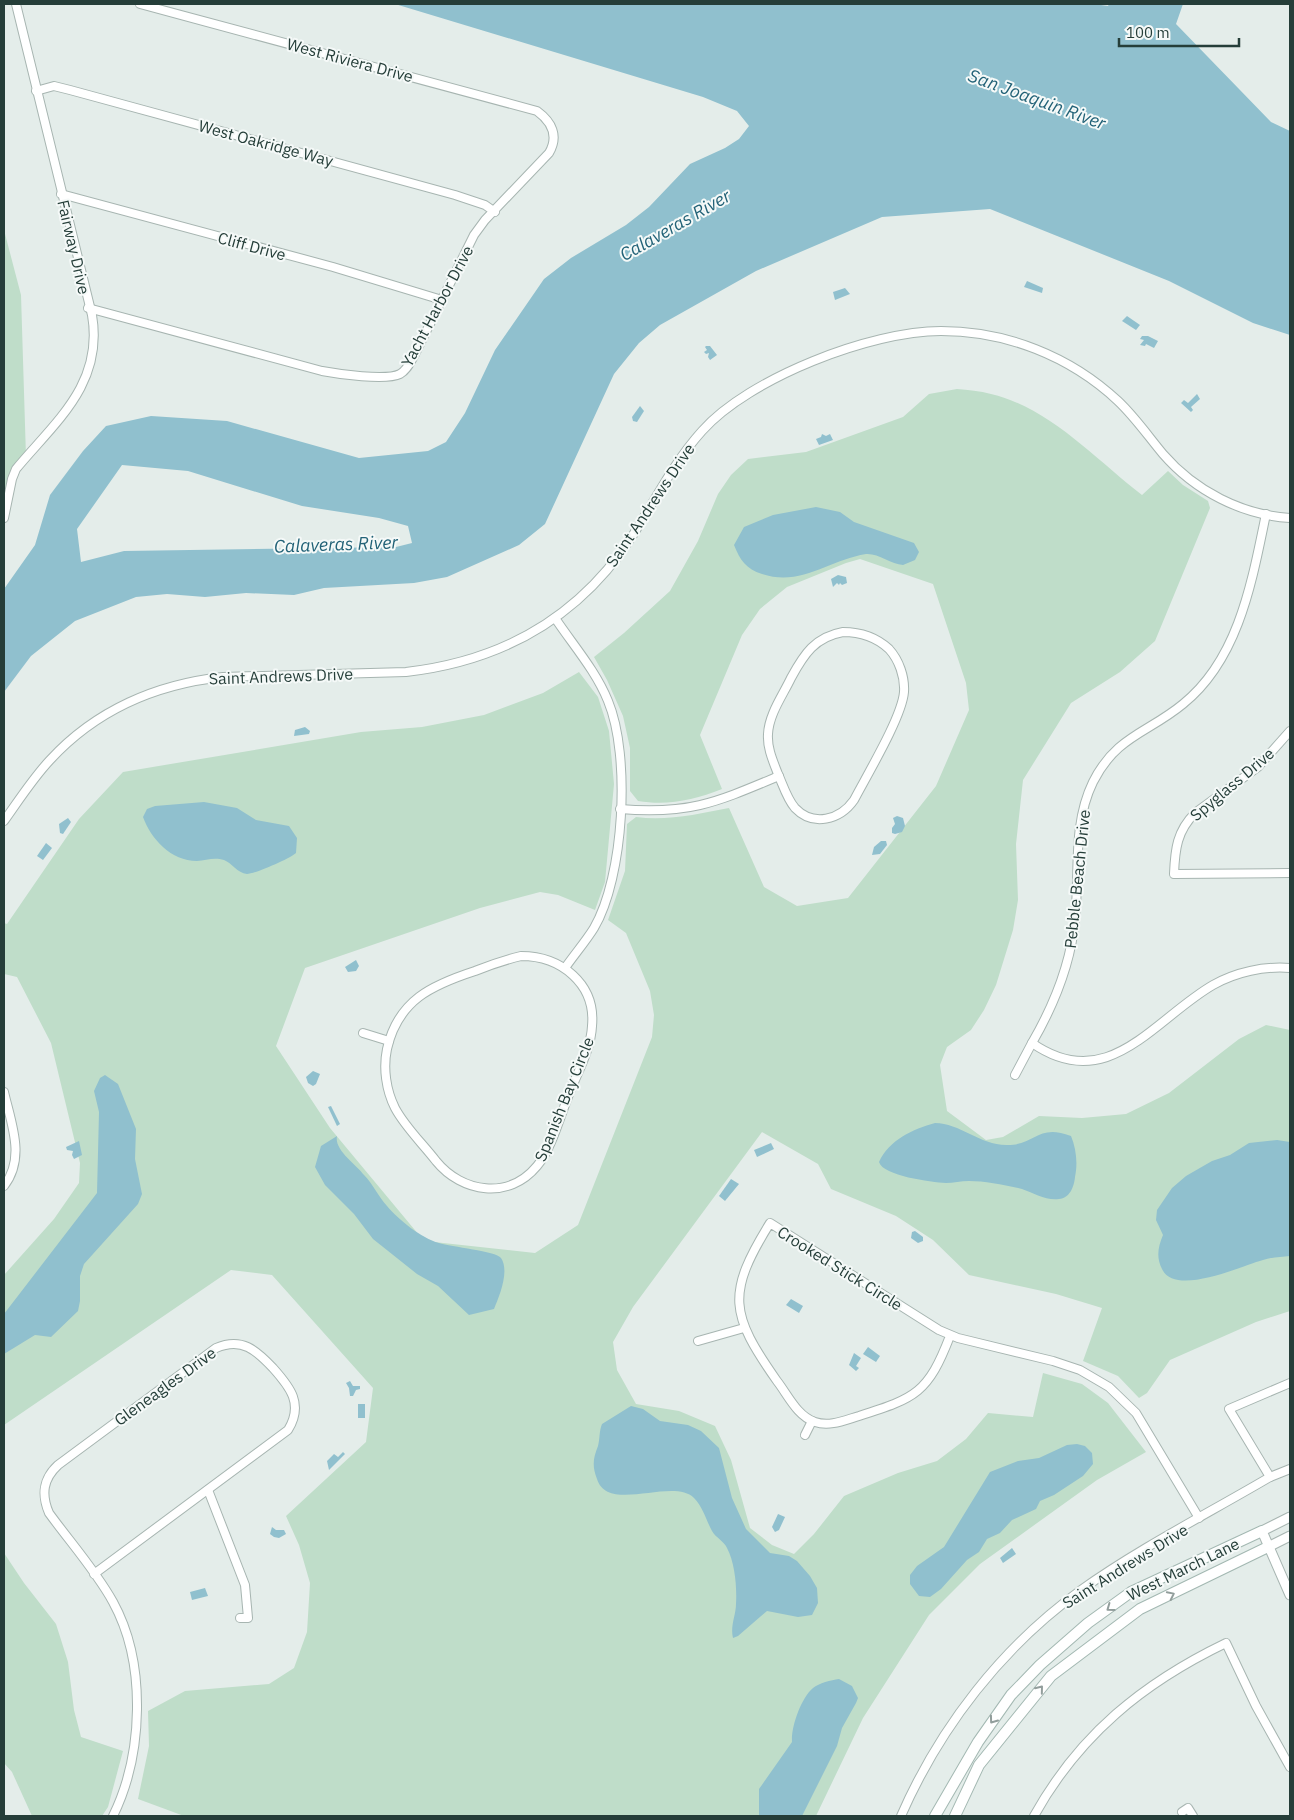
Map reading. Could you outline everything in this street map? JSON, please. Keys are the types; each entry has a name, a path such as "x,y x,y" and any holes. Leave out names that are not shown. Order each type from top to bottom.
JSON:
{"main road":[{"name":"West March Lane","path":"935,1816 978,1742 1011,1696 1040,1665 1088,1623 1131,1592 1262,1531"},
{"name":"West March Lane","path":"955,1816 979,1765 1051,1676 1140,1610 1270,1546"}],"street":[{"name":"Fairway Drive","path":"4,518 12,479 26,457 68,411 78,395 87,373 92,349 93,324 18,20 16,4"},
{"name":"West Riviera Drive","path":"140,4 538,112 548,120 552,128"},
{"name":"West Oakridge Way","path":"36,92 54,86 70,90 455,195 485,205 495,212"},
{"name":"Yacht Harbor Drive","path":"88,308 322,371 348,375 391,376 401,373 408,368 474,235 485,220 495,212 549,153 554,142 552,128"},
{"name":"Cliff Drive","path":"62,194 341,270 442,300"},
{"name":"Saint Andrews Drive","path":"4,821 36,777 66,744 101,717 141,696 179,684 223,677 406,672 431,669 475,658 497,650 554,618 589,589 610,566 632,536 691,444 718,415 753,390 777,378 856,346 899,335 939,331 984,334 1023,344 1051,355 1083,373 1118,401 1164,455 1193,482 1226,502 1266,514 1290,518"},
{"name":"Pebble Beach Drive","path":"1015,1075 1055,998 1071,947 1076,912 1079,828 1087,795 1104,765 1115,752 1141,730 1182,706 1195,694 1216,668 1245,605 1266,514"},
{"path":"554,618 600,684 615,720 622,758 620,809 614,866 605,900 593,930 565,968"},
{"path":"843,632 863,634 882,643 893,655 902,671 904,682 902,702 849,807 843,813 827,819 809,817 801,813 789,801 779,776 768,744 770,722 801,658 824,638 843,632"},
{"name":"Spyglass Drive","path":"1290,731 1258,767 1195,813 1187,821 1178,838 1174,874 1290,872"},
{"path":"620,809 664,812 700,807 779,776"},
{"name":"Spanish Bay Circle","path":"522,956 545,958 565,968 580,982 590,1004 592,1027 590,1039 544,1156 530,1174 511,1185 500,1188 477,1188 457,1180 441,1166 395,1107 388,1087 385,1068 389,1041 396,1024 420,994 442,982 522,956"},
{"path":"1032,1043 1050,1054 1076,1060 1113,1056 1138,1043 1202,992 1220,981 1258,969 1290,968"},
{"path":"363,1032 389,1041"},
{"path":"4,1092 16,1153 12,1173 4,1186"},
{"name":"Crooked Stick Circle","path":"812,1421 799,1412 756,1350 744,1328 740,1307 741,1282 750,1256 770,1224 950,1336 1063,1364 1080,1370 1108,1387 1122,1399 1144,1424 1199,1518"},
{"path":"698,1341 744,1328"},
{"path":"805,1435 812,1421 834,1424 907,1399 931,1378 950,1336"},
{"name":"Gleneagles Drive","path":"94,1574 282,1436 292,1423 295,1415 295,1402 289,1386 260,1353 247,1345 232,1343 216,1348 52,1471 44,1486 45,1504 49,1513 113,1602 132,1650 136,1686 135,1740 132,1764 122,1798 113,1816"},
{"path":"1270,1478 1229,1409 1290,1383"},
{"name":"Saint Andrews Drive","path":"901,1816 954,1720 1009,1652 1055,1610 1081,1590 1199,1518 1290,1468"},
{"path":"208,1490 245,1585 248,1618 240,1618"},
{"name":"West March Lane","path":"1262,1531 1290,1517"},
{"path":"1262,1531 1290,1595"},
{"name":"West March Lane","path":"1270,1546 1290,1536"},
{"path":"1034,1816 1071,1760 1110,1718 1151,1685 1174,1670 1226,1643 1252,1698 1287,1755 1290,1767"},
{"path":"1182,1812 1188,1808 1193,1816"}],"green space":[{"path":"4,230 21,295 26,457 12,479 4,522"},
{"path":"957,389 991,394 1033,411 1071,436 1142,495 1168,471 1183,485 1208,501 1210,508 1155,641 1120,672 1071,703 1023,780 1016,844 1018,900 1013,930 996,985 984,1010 971,1030 947,1047 940,1065 947,1111 986,1140 1003,1137 1039,1116 1082,1118 1126,1114 1169,1093 1239,1039 1266,1025 1290,1030 1290,1311 1256,1322 1170,1360 1147,1393 1139,1398 1118,1376 1083,1361 1102,1308 1056,1294 969,1275 933,1240 896,1216 831,1189 818,1164 762,1132 633,1307 613,1342 617,1370 636,1404 679,1411 715,1426 731,1460 750,1528 772,1545 794,1554 814,1534 844,1496 898,1473 937,1461 966,1439 988,1413 1033,1417 1043,1373 1082,1384 1108,1403 1146,1452 1097,1480 980,1564 929,1615 863,1718 816,1816 184,1816 138,1799 149,1746 148,1711 185,1691 269,1684 294,1668 307,1632 310,1583 299,1545 286,1516 366,1442 373,1388 272,1275 231,1270 4,1425 4,1275 54,1219 79,1183 80,1163 51,1043 17,977 4,974 4,923 7,924 79,819 123,772 361,732 422,727 484,715 543,693 579,672 598,697 609,731 614,784 605,882 595,910 558,895 540,892 480,908 305,968 276,1046 330,1128 419,1235 434,1242 535,1253 578,1225 652,1037 654,1015 650,991 626,933 608,920 625,871 627,824 636,817 660,818 694,815 729,808 764,887 797,906 848,898 936,786 969,710 966,683 933,584 860,559 787,587 760,609 742,635 700,735 722,789 681,801 660,803 638,801 630,791 630,748 623,716 607,680 594,657 624,633 670,591 698,541 718,494 731,475 748,459 806,452 903,417 929,394"},
{"path":"4,1553 24,1583 56,1624 68,1662 74,1710 81,1737 123,1751 108,1807 102,1816 32,1816 12,1772 4,1763"}],"water":[{"path":"395,4 1094,4 1108,6 1109,4 1183,4 1176,24 1271,122 1290,131 1290,335 1253,323 1169,281 990,209 882,217 756,271 660,325 639,343 614,374 545,524 519,545 447,577 414,583 324,588 294,595 246,593 205,597 167,594 136,597 75,621 31,656 4,692 4,589 35,545 50,495 83,451 106,426 151,416 227,421 359,458 428,451 446,442 465,413 495,350 544,279 571,258 626,225 649,207 690,164 725,148 739,139 749,126 737,111 703,97","holes":["122,465 188,471 302,506 379,518 408,526 412,543 396,547 124,551 81,562 77,529"]},
{"path":"1027,281 1043,288 1042,293 1024,287"},
{"path":"845,288 850,294 835,300 833,292"},
{"path":"1127,316 1140,325 1136,330 1122,321"},
{"path":"1142,336 1148,336 1158,341 1154,348 1146,344 1145,346 1140,345 1144,340 1140,339"},
{"path":"706,346 710,346 717,355 710,360 708,357 709,353 706,354 704,352 707,350"},
{"path":"1197,394 1200,399 1191,407 1193,410 1191,412 1181,403 1184,400 1188,403"},
{"path":"640,406 644,411 637,422 633,421 632,417"},
{"path":"822,434 826,436 830,434 833,440 819,445 816,439 821,437"},
{"path":"816,507 840,512 854,522 914,543 919,552 915,560 903,565 875,555 866,554 802,575 789,577 762,574 748,567 741,559 734,545 744,527 773,515"},
{"path":"838,575 846,577 847,583 842,585 840,583 839,585 837,583 833,587 831,579"},
{"path":"305,727 310,731 309,734 294,736 295,730"},
{"path":"204,802 237,808 256,820 289,826 297,838 296,853 265,869 247,874 237,870 230,863 221,859 188,860 171,853 157,841 143,817 147,809 155,806"},
{"path":"897,816 903,818 905,826 902,832 895,834 892,833 892,828 895,824 893,818"},
{"path":"68,818 71,822 63,834 60,833 59,824"},
{"path":"881,841 886,841 887,845 880,854 872,855 874,847"},
{"path":"46,843 52,848 43,860 37,856"},
{"path":"356,960 359,966 356,971 348,972 345,967"},
{"path":"313,1071 320,1074 316,1084 313,1086 308,1083 306,1077"},
{"path":"105,1075 118,1084 136,1129 135,1159 142,1194 138,1204 84,1264 80,1276 78,1311 51,1337 35,1335 4,1354 4,1314 97,1193 99,1112 94,1091 100,1078"},
{"path":"331,1106 340,1124 337,1126 328,1107"},
{"path":"935,1123 953,1127 989,1142 1008,1145 1025,1142 1044,1133 1051,1132 1071,1136 1075,1151 1076,1172 1069,1194 1063,1198 1050,1199 1022,1189 989,1182 946,1183 919,1180 898,1175 882,1167 879,1162 883,1154 902,1136"},
{"path":"337,1136 342,1152 367,1179 387,1206 411,1228 432,1241 491,1253 501,1258 504,1277 494,1309 469,1315 438,1286 417,1274 373,1239 354,1214 325,1185 315,1167 321,1146"},
{"path":"1277,1140 1290,1142 1290,1256 1266,1259 1225,1273 1194,1280 1180,1280 1169,1277 1162,1269 1158,1256 1163,1235 1156,1220 1157,1210 1172,1188 1186,1176 1212,1161 1230,1155 1249,1143"},
{"path":"79,1141 82,1155 74,1159 73,1151 67,1150 66,1147"},
{"path":"771,1143 774,1149 757,1157 754,1150"},
{"path":"731,1179 739,1184 725,1201 719,1196"},
{"path":"915,1231 923,1237 923,1241 918,1243 911,1238 912,1232"},
{"path":"791,1299 803,1306 799,1313 786,1305"},
{"path":"868,1347 880,1356 876,1362 863,1354"},
{"path":"854,1353 861,1358 856,1366 859,1368 856,1371 849,1365"},
{"path":"350,1381 353,1386 360,1386 360,1389 356,1390 353,1396 350,1396 346,1383"},
{"path":"358,1404 365,1404 365,1418 358,1418"},
{"path":"631,1406 643,1409 660,1421 688,1425 701,1431 719,1448 732,1498 746,1529 770,1553 789,1556 797,1561 810,1576 817,1588 818,1603 812,1615 798,1617 767,1611 738,1636 733,1638 732,1629 736,1608 736,1590 732,1561 726,1546 712,1531 702,1509 694,1498 684,1493 672,1491 627,1495 614,1494 603,1489 594,1470 594,1459 602,1424"},
{"path":"1077,1444 1085,1446 1092,1453 1093,1464 1083,1476 1054,1495 1040,1501 1036,1509 1012,1520 1000,1533 987,1539 979,1552 967,1560 941,1589 930,1597 919,1596 910,1584 910,1575 917,1566 944,1547 990,1472 1018,1461 1039,1458 1067,1445"},
{"path":"343,1452 345,1454 329,1470 327,1461 334,1454 338,1457"},
{"path":"778,1514 785,1517 779,1530 775,1532 772,1527"},
{"path":"272,1527 276,1530 284,1530 286,1534 279,1538 274,1537 270,1534"},
{"path":"1012,1548 1016,1554 1003,1563 1000,1558"},
{"path":"205,1588 208,1596 192,1600 190,1592"},
{"path":"839,1679 852,1686 858,1698 842,1728 837,1746 802,1816 759,1816 759,1789 792,1742 795,1721 805,1699 816,1686"}],"water label":[{"name":"San Joaquin River","path":"1037,99"},
{"name":"Calaveras River","path":"675,225"},
{"name":"Calaveras River","path":"336,544"}]}
